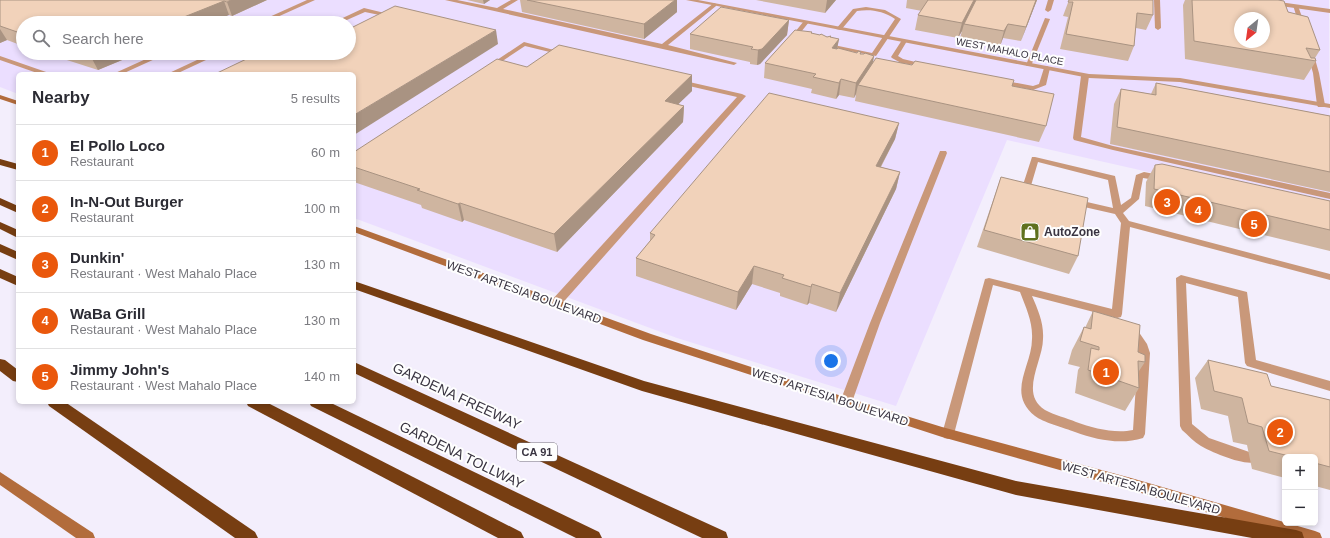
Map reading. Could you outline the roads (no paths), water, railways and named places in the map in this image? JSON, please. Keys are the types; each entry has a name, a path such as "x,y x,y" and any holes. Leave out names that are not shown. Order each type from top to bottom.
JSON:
{"highway":[{"path":"0,162 16,166"},
{"path":"0,201 16,209"},
{"path":"0,225 16,233"},
{"path":"0,248 16,255"},
{"path":"0,273 16,281"},
{"path":"356,286 642,386 1008,486 1296,538"},
{"path":"0,364 16,376"},
{"name":"GARDENA FREEWAY","path":"356,368 720,538"},
{"path":"57,404 249,538"},
{"path":"257,404 515,538"},
{"name":"GARDENA TOLLWAY","path":"320,404 593,538"}],"main road":[{"path":"0,97 16,102"},
{"name":"WEST ARTESIA BOULEVARD","path":"356,230 647,337 846,402 948,434 1131,484 1315,538"},
{"path":"0,478 88,538"}],"street":[{"path":"275,16 312,0"},
{"path":"448,0 663,46 734,63"},
{"path":"498,10 515,0"},
{"name":"WEST MAHALO PLACE","path":"689,0 1085,76 1163,80 1212,85 1330,106"},
{"path":"1048,10 1051,0"},
{"path":"1157,0 1158,28"},
{"path":"1252,0 1330,12"},
{"path":"663,46 714,5"},
{"path":"1295,6 1303,30"},
{"path":"822,45 874,55 898,19 891,14 875,9 864,8 855,10 839,29"},
{"path":"351,16 364,10 400,18"},
{"path":"1029,65 1047,19"},
{"path":"787,45 806,22"},
{"path":"792,39 799,40"},
{"path":"904,41 894,57 901,61 932,68"},
{"path":"485,70 524,44 571,55"},
{"path":"1308,45 1316,74 1321,105"},
{"path":"0,58 41,72"},
{"path":"121,72 149,60"},
{"path":"175,72 202,60"},
{"path":"0,64 8,61"},
{"path":"995,80 1033,88 1042,85 1047,68"},
{"path":"1085,76 1077,138 1084,141 1265,183 1330,196"},
{"path":"555,304 742,96 672,79"},
{"path":"1163,80 1169,88"},
{"path":"846,402 874,323 943,153"},
{"path":"1041,194 1025,191 1035,159 1112,178 1118,212 1126,223 1330,277"},
{"path":"1064,200 1118,212 1135,199 1139,177 1144,175 1168,180"},
{"path":"1117,314 1126,223"},
{"path":"1250,458 1232,453 1205,442 1186,426 1180,278 1243,294 1251,363 1330,386"},
{"path":"948,434 989,281 1024,290 1117,314 1141,344 1144,353 1139,434 1126,437 1106,435 1040,413 1032,404 1026,391 1038,340 1035,315 1024,290"}],"place":[{"name":"Dunkin'","path":"1167,202"},
{"name":"WaBa Grill","path":"1198,210"},
{"name":"Jimmy John's","path":"1254,224"},
{"name":"AutoZone","path":"1030,232"},
{"name":"El Pollo Loco","path":"1106,372"},
{"name":"In-N-Out Burger","path":"1280,432"}]}
